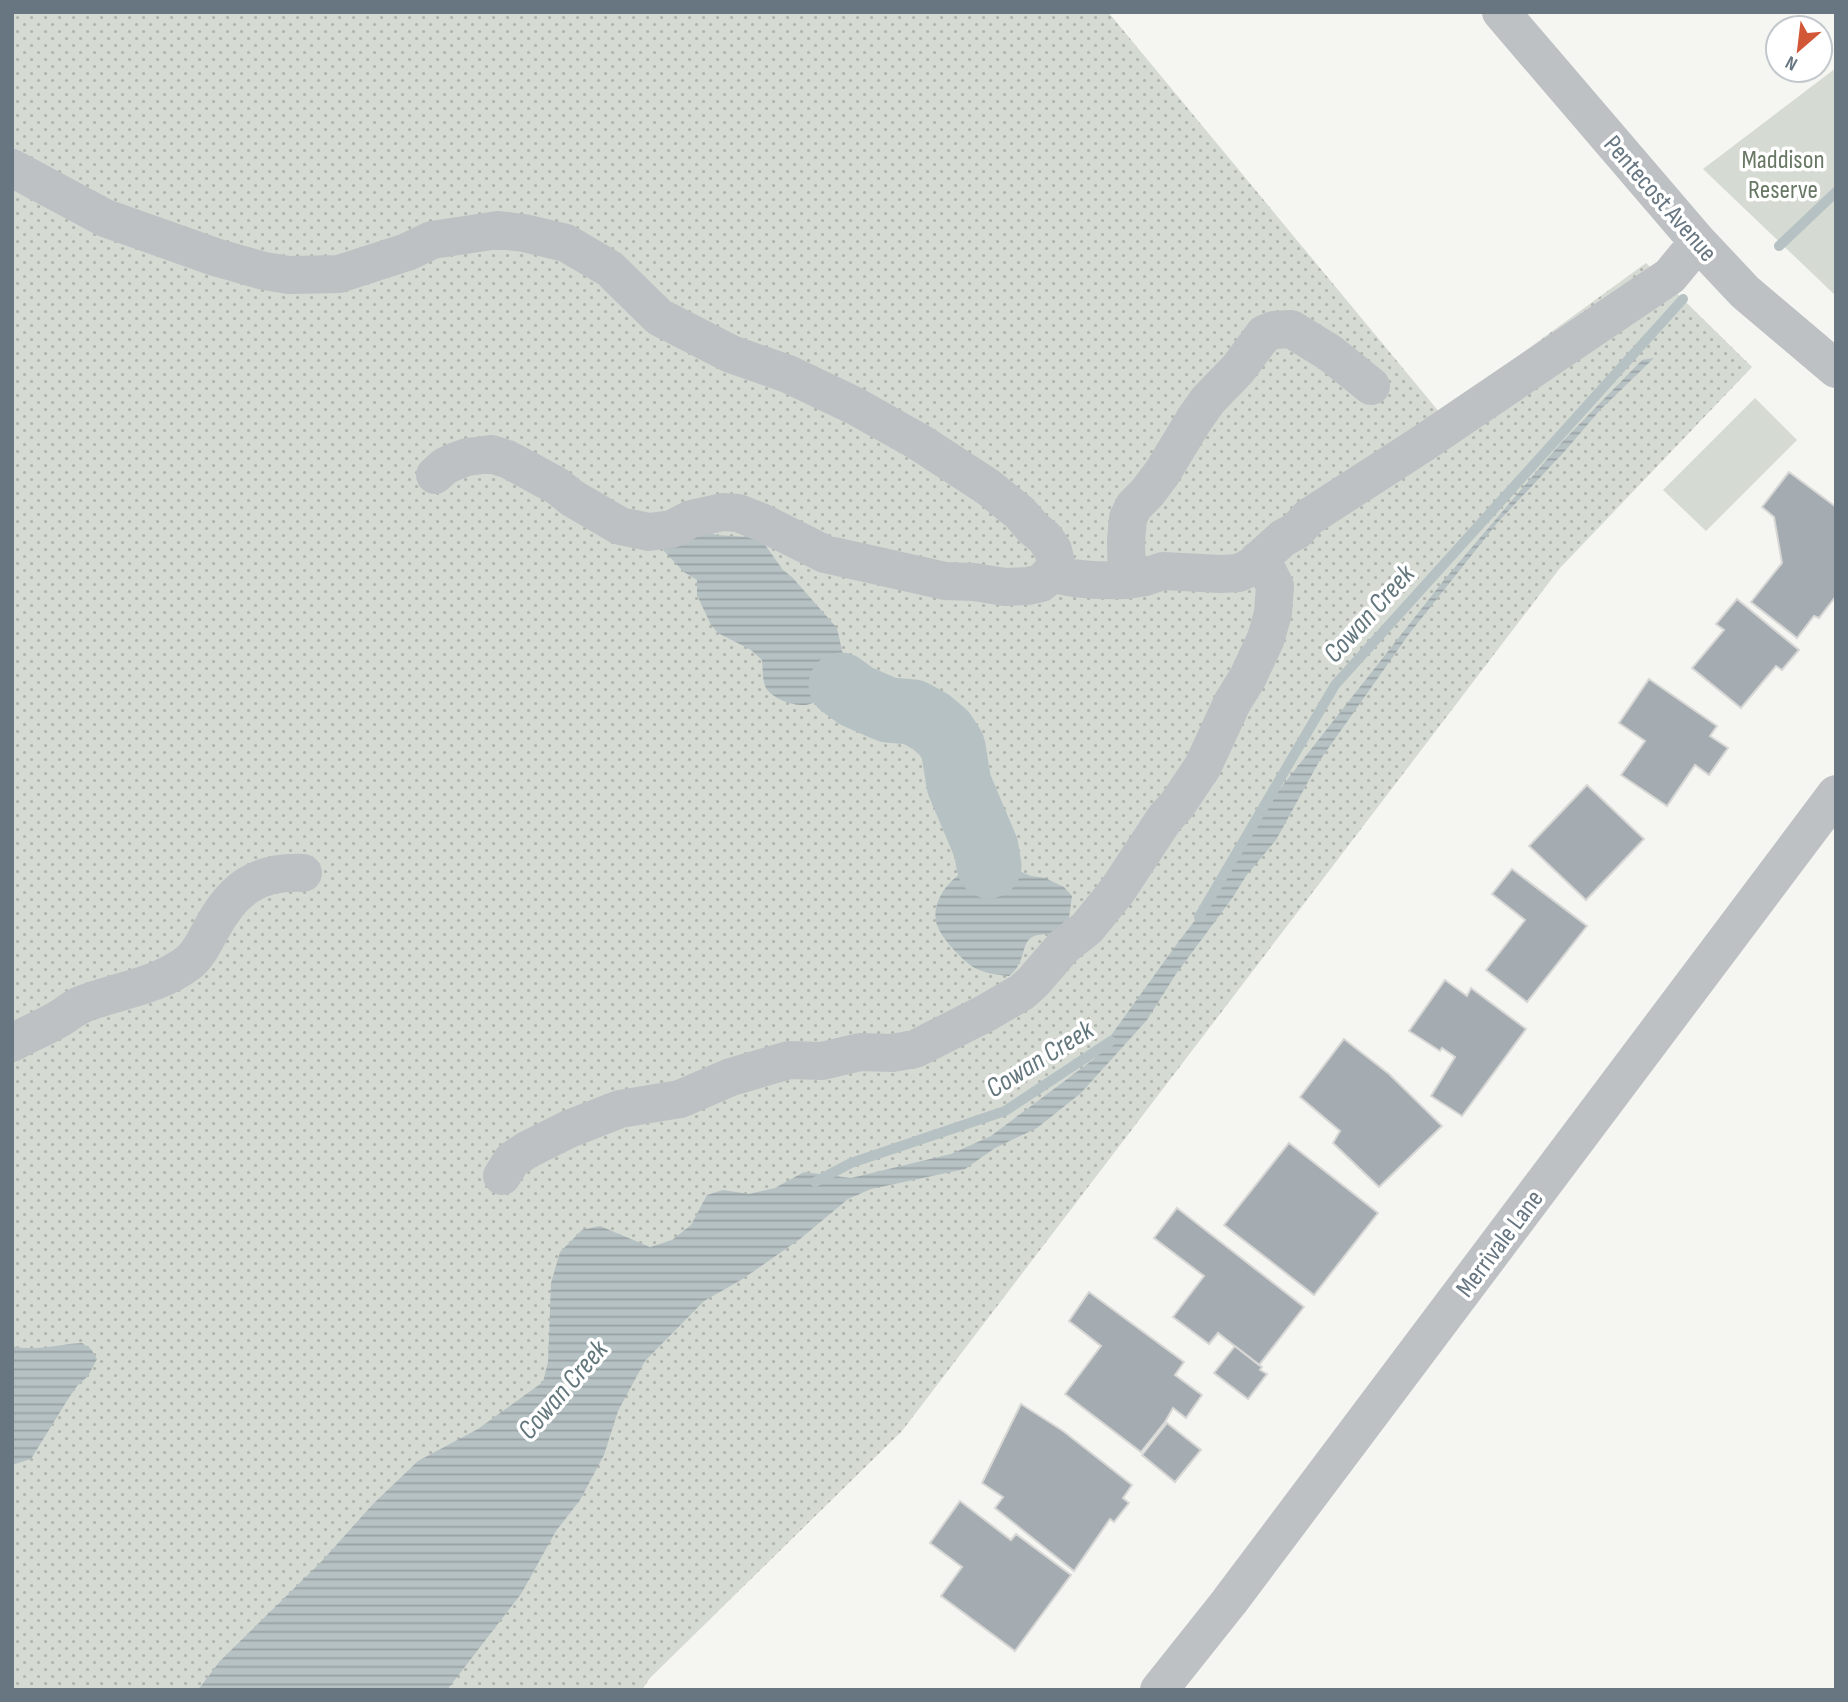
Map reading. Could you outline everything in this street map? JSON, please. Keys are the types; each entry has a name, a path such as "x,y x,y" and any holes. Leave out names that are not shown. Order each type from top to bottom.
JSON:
{"street":[{"name":"Pentecost Avenue","path":"1501,12 1698,242 1745,292 1836,369"},
{"path":"12,168 105,218 215,257 289,275 339,274 407,252 432,240 498,230 566,243 610,269 659,317 731,354 788,374 855,406 919,442 988,487 1045,538 1054,550 1056,564 1041,583 1028,586 1005,587 945,580 825,554 738,513 723,512 691,520 672,529 649,532 620,526 526,468 491,454 467,457 445,466 435,475"},
{"path":"1051,573 1103,581 1145,577 1163,571 1239,573 1296,531 1309,517 1670,276 1698,242"},
{"path":"1127,580 1126,541 1128,518 1133,506 1162,473 1208,400 1238,369 1264,334 1274,330 1291,329 1330,354 1371,386"},
{"path":"502,1176 512,1160 527,1150 569,1129 620,1109 680,1099 731,1077 789,1060 822,1061 860,1052 892,1053 915,1049 1022,992 1064,946 1087,928 1105,908 1203,766 1232,703 1260,652 1273,613 1275,586 1266,568 1258,560"},
{"name":"Merrivale Lane","path":"1159,1690 1238,1591 1836,794"},
{"path":"12,1044 79,1005 159,981 177,971 191,961 202,948 222,909 241,890 266,877 303,873"}],"green space":[{"path":"12,12 1108,12 1440,413 1646,263 1752,367 1560,568 902,1431 650,1678 642,1690 12,1690"},
{"name":"Maddison Reserve","path":"1836,68 1836,296 1703,169 1815,84 1834,84"},
{"path":"1755,398 1797,440 1706,531 1663,490"}],"water":[{"path":"1654,358 1600,410 1498,522 1409,634 1320,760 1276,840 1246,876 1176,974 1147,1020 1081,1093 1037,1128 995,1148 965,1169 871,1189 848,1199 800,1239 741,1280 704,1301 645,1361 618,1411 604,1455 580,1500 556,1531 521,1594 447,1690 198,1690 220,1661 322,1561 373,1504 418,1461 478,1429 543,1382 548,1362 551,1283 560,1252 582,1230 600,1226 650,1247 672,1240 691,1225 707,1195 723,1190 749,1194 775,1188 804,1172 851,1178 951,1154 991,1136 1094,1059 1223,884 1279,790 1444,580 1560,444 1642,360"},
{"path":"703,529 716,535 748,537 763,542 783,570 837,628 845,664 832,694 806,705 789,703 778,698 766,688 762,660 751,650 718,633 711,625 697,595 697,580 684,572 663,550 677,537"},
{"path":"994,865 1045,878 1064,887 1072,896 1068,925 1058,935 1043,934 1028,940 1021,960 1009,976 986,972 968,963 945,940 936,921 935,913 940,898 955,878 971,869"},
{"path":"82,1343 91,1349 97,1359 88,1376 68,1399 31,1459 12,1465 12,1346 38,1348"}],"building":[{"path":"1789,472 1836,507 1836,596 1819,618 1814,616 1797,638 1751,602 1782,563 1774,517 1762,507"},
{"path":"1737,599 1799,650 1782,670 1776,666 1741,708 1692,668 1724,630 1716,624"},
{"path":"1649,679 1717,726 1710,736 1728,748 1709,775 1695,765 1667,806 1621,775 1645,741 1619,723"},
{"path":"1587,785 1644,839 1586,900 1529,846"},
{"path":"1512,869 1587,926 1527,1002 1486,970 1525,920 1492,894"},
{"path":"1445,980 1467,996 1471,988 1526,1029 1462,1116 1431,1096 1455,1057 1442,1048 1440,1051 1409,1031"},
{"path":"1344,1039 1389,1074 1442,1126 1379,1187 1333,1143 1340,1131 1300,1097"},
{"path":"1289,1143 1378,1213 1314,1295 1224,1225"},
{"path":"1177,1208 1304,1307 1259,1365 1218,1333 1209,1344 1173,1317 1204,1276 1154,1238"},
{"path":"1089,1292 1184,1362 1175,1375 1202,1395 1186,1418 1173,1408 1141,1452 1065,1394 1101,1346 1069,1321"},
{"path":"1235,1346 1267,1374 1248,1399 1214,1373"},
{"path":"1021,1404 1063,1431 1132,1485 1123,1498 1129,1503 1114,1522 1110,1519 1074,1571 995,1508 1003,1497 982,1483"},
{"path":"1167,1423 1201,1450 1175,1482 1142,1455"},
{"path":"960,1501 1011,1540 1016,1534 1071,1575 1015,1651 941,1596 962,1567 930,1543"}],"waterway":[{"path":"1779,246 1836,192"},
{"name":"Cowan Creek","path":"1199,917 1335,685 1683,299"},
{"path":"841,685 856,696 888,710 913,712 944,733 953,747 959,784 986,848 989,866"},
{"name":"Cowan Creek","path":"815,1182 851,1163 1005,1111 1111,1041"}]}
